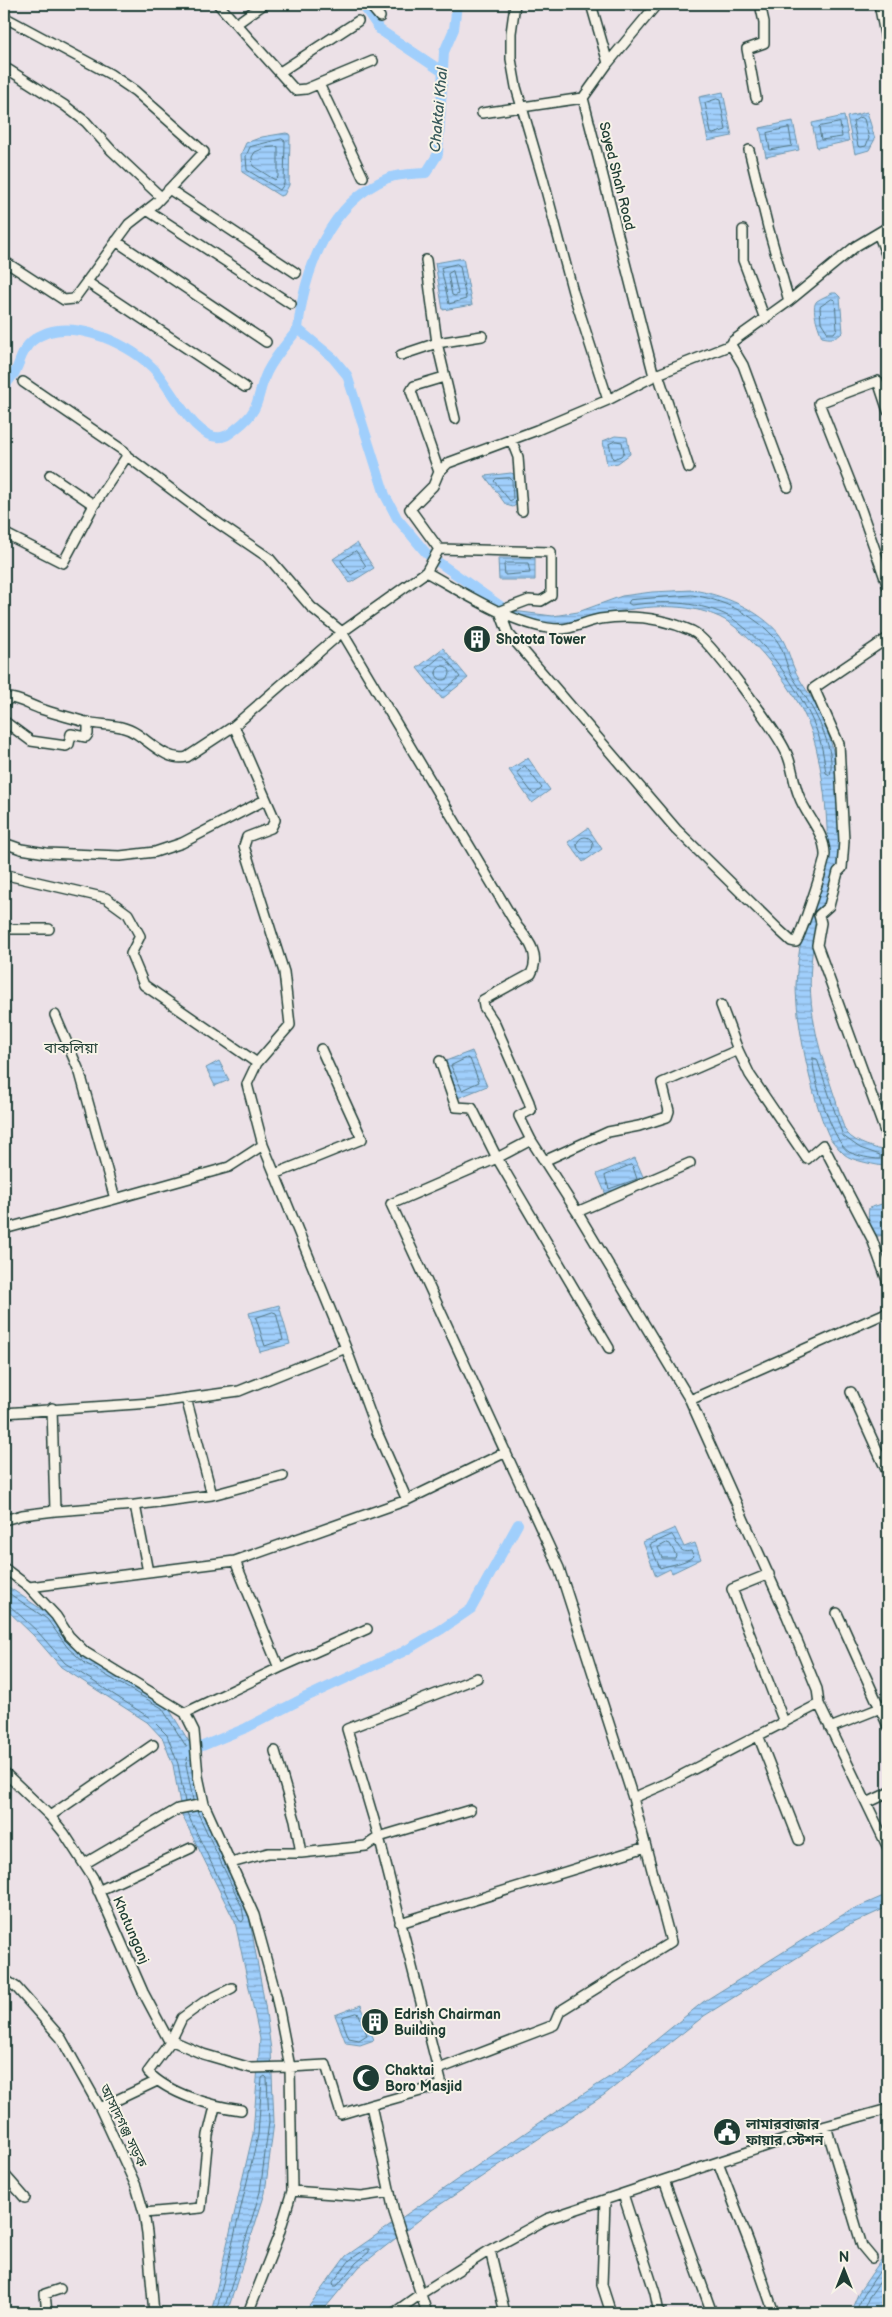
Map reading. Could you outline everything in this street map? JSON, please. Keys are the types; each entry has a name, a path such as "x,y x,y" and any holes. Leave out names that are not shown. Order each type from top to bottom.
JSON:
{"street":[{"path":"218,4 295,90 300,91 320,84 373,62"},
{"path":"236,24 264,4"},
{"path":"369,4 380,17"},
{"path":"515,4 511,33 511,59 521,107 544,179 573,292 608,400"},
{"path":"591,4 608,63"},
{"path":"482,113 583,98 608,63 657,4"},
{"path":"756,98 747,49 764,43 764,22 760,4"},
{"path":"879,4 888,48"},
{"path":"4,17 110,74 135,91 203,149 203,154 169,189 129,224 74,299 64,300 4,261"},
{"path":"280,72 358,21"},
{"path":"8,70 64,104 86,122 112,151 161,197"},
{"path":"320,84 363,178"},
{"name":"Sayed Shah Road","path":"583,98 656,375 689,468"},
{"path":"749,150 789,301"},
{"path":"169,189 296,273"},
{"path":"147,210 291,304"},
{"path":"439,549 410,509 433,486 439,472 448,463 458,457 511,439 608,400 656,375 731,345 733,341 789,301 856,246 888,227"},
{"path":"743,230 743,260 765,319"},
{"path":"878,233 888,259"},
{"path":"116,241 266,342"},
{"path":"426,260 437,343 455,419"},
{"path":"87,282 245,387"},
{"path":"401,355 437,343 482,336"},
{"path":"731,345 743,365 788,487"},
{"path":"439,472 411,391 414,386 444,377"},
{"path":"888,411 878,381 818,404 859,504 888,587"},
{"path":"23,382 124,450 127,456 203,513 269,558 311,607 342,632 516,926 532,946 534,967 531,974 483,1000 484,1007 494,1022 531,1110 519,1116 531,1140 577,1212 690,1400 769,1574 817,1689 819,1704 888,1848"},
{"path":"511,439 518,457 522,511"},
{"path":"4,533 63,563 94,505 127,456"},
{"path":"50,475 94,505"},
{"path":"4,704 9,698 14,698 39,709 88,722 122,726 179,760 187,758 234,726 342,632 426,572 439,549"},
{"path":"439,549 551,552 551,595 541,600 528,600 500,612"},
{"path":"426,572 500,612 542,628 562,629 600,619 653,618 694,632 709,645 777,734 788,755 799,797 822,837 826,854 821,876 796,942 791,941 779,930 676,829 508,634 500,612"},
{"path":"888,638 814,688 839,744 844,841 842,868 838,872 829,906 819,915 821,923 818,945 888,1140"},
{"path":"4,721 31,741 66,746 69,744 71,734 86,737 88,722"},
{"path":"234,726 275,820 271,828 247,837 244,846 284,972 290,1025 257,1064 247,1084 263,1145 346,1348 378,1432 408,1500"},
{"path":"4,844 46,853 120,856 155,852 182,843 265,800"},
{"path":"4,880 7,875 106,898 128,914 140,936 132,954 144,985 257,1064"},
{"path":"4,929 49,928"},
{"path":"720,1005 750,1075 807,1158 824,1145 872,1239 888,1283"},
{"path":"55,1015 80,1073 115,1198"},
{"path":"275,1174 362,1139 321,1048"},
{"path":"544,1161 608,1132 639,1126 667,1117 668,1111 662,1083 738,1050"},
{"path":"440,1061 456,1108 472,1108 497,1158 609,1348"},
{"path":"439,2069 554,2025 560,2011 671,1942 633,1798 559,1568 392,1204 497,1158 531,1140"},
{"path":"4,1228 229,1167 263,1145"},
{"path":"577,1212 690,1163"},
{"path":"690,1400 888,1312"},
{"path":"4,1413 52,1408 151,1403 239,1391 346,1348"},
{"path":"850,1392 888,1474"},
{"path":"186,1398 212,1495"},
{"path":"52,1408 55,1512"},
{"path":"29,1587 235,1561 408,1500 506,1452"},
{"path":"4,1520 22,1515 135,1505 212,1495 283,1476"},
{"path":"135,1505 148,1572"},
{"path":"235,1561 279,1668"},
{"path":"4,1568 29,1587 56,1616 69,1636 85,1652 186,1713 194,1731 198,1776 204,1804 254,1915 276,1995 286,2067 292,2191 278,2237 248,2313"},
{"path":"769,1574 732,1589 784,1722"},
{"path":"837,1613 884,1707 888,1726"},
{"path":"186,1713 279,1668 367,1629"},
{"path":"171,2040 203,2054 251,2068 326,2065 341,2114 442,2084 379,1837 347,1729 476,1678"},
{"path":"633,1798 663,1785 819,1704"},
{"path":"830,1728 884,1707"},
{"path":"758,1734 799,1840"},
{"path":"50,1816 154,1745"},
{"path":"275,1751 301,1853"},
{"name":"Khatunganj","path":"4,1772 50,1816 64,1833 84,1864 98,1890 143,1992 171,2040"},
{"path":"866,1803 888,1793"},
{"path":"84,1864 178,1809 204,1804"},
{"path":"231,1863 268,1853 301,1853 366,1846 379,1837 470,1810"},
{"path":"400,1923 646,1847"},
{"path":"98,1890 191,1848"},
{"name":"আসাদগঞ্জ সড়ক","path":"4,1979 16,1987 61,2038 100,2108 136,2186 144,2213 154,2313"},
{"path":"232,1988 204,2002 182,2018 171,2040 148,2072 157,2081 215,2107 241,2110"},
{"path":"100,2108 157,2081"},
{"path":"372,2105 394,2212 422,2292 427,2313"},
{"path":"144,2213 201,2208 208,2135 215,2107"},
{"path":"394,2313 422,2292 490,2250 547,2219 826,2126 888,2110"},
{"path":"826,2126 862,2246 872,2258"},
{"path":"718,2162 756,2258 774,2313"},
{"path":"4,2174 25,2198"},
{"path":"664,2180 712,2313"},
{"path":"292,2191 362,2196 390,2192"},
{"path":"623,2194 655,2293 659,2313"},
{"path":"605,2200 602,2284 611,2313"},
{"path":"490,2250 505,2313"},
{"path":"47,2313 45,2294 60,2288"}],"water":[{"path":"723,92 732,136 708,141 699,97"},
{"path":"867,112 875,139 869,150 855,154 847,117"},
{"path":"844,116 849,141 817,148 812,123"},
{"path":"793,121 799,150 766,157 760,128"},
{"path":"286,133 290,136 289,185 284,195 280,196 242,172 241,154 246,143 262,137"},
{"path":"463,258 472,305 443,310 435,263"},
{"path":"832,293 836,293 840,297 843,332 836,337 828,338 822,337 814,308 817,301"},
{"path":"615,436 627,437 630,454 618,463 607,465 603,441"},
{"path":"511,473 516,475 517,504 513,507 506,505 485,476"},
{"path":"357,543 374,568 350,583 333,559"},
{"path":"498,558 535,558 535,580 499,580"},
{"path":"692,590 716,595 740,604 771,625 784,642 797,674 816,705 825,725 834,755 836,770 841,848 839,862 814,942 811,963 811,1004 823,1062 845,1130 851,1137 861,1143 888,1152 888,1167 852,1159 844,1154 833,1142 828,1134 816,1101 806,1061 797,1001 797,972 805,922 826,867 827,828 822,778 816,747 806,718 788,686 751,641 738,629 713,614 687,608 647,607 621,611 575,623 546,625 514,614 513,611 553,616 578,612 622,596"},
{"path":"443,648 468,678 442,699 417,668"},
{"path":"528,758 550,790 532,803 509,770"},
{"path":"588,828 602,849 583,862 568,842"},
{"path":"472,1051 487,1086 458,1098 443,1062"},
{"path":"219,1061 229,1080 215,1086 206,1068"},
{"path":"635,1158 645,1181 607,1197 597,1174"},
{"path":"885,1203 888,1204 888,1235 877,1236 868,1216 869,1208"},
{"path":"279,1305 290,1344 260,1352 249,1313"},
{"path":"675,1528 684,1547 695,1543 701,1559 672,1573 670,1569 656,1576 643,1542"},
{"path":"4,1584 50,1615 72,1645 166,1704 194,1750 191,1763 198,1799 247,1905 271,2050 274,2122 265,2193 227,2313 211,2313 253,2134 260,2039 235,1922 182,1815 173,1765 163,1739 147,1722 61,1667 34,1636 4,1607"},
{"path":"888,1894 888,1907 849,1925 704,2016 604,2095 432,2210 359,2267 321,2313 304,2313 346,2256 614,2074 703,2002 849,1911"},
{"path":"361,2005 374,2040 360,2045 346,2043 335,2015"},
{"path":"888,2250 888,2313 850,2313 859,2292"}],"waterway":[{"path":"362,4 380,30 443,72"},
{"name":"Chaktai Khal","path":"298,329 306,284 323,241 335,221 367,189 388,178 426,173 438,154 444,52 454,29 457,4"},
{"path":"298,329 333,358 347,375 385,495 397,518 427,554 502,607"},
{"path":"4,390 26,348 32,341 46,333 61,330 94,334 111,340 140,357 159,375 194,423 204,432 214,437 225,436 238,427 251,414 255,408 270,366 298,329"},
{"path":"188,1752 246,1728 306,1697 403,1652 471,1609 518,1524"}],"place":[{"name":"Shotota Tower","path":"477,639"},
{"name":"Edrish Chairman Building","path":"375,2022"},
{"name":"Chaktai Boro Masjid","path":"366,2078"},
{"name":"লামারবাজার ফায়ার স্টেশন","path":"727,2132"}],"district":[{"name":"বাকলিয়া","path":"71,1048"}]}
